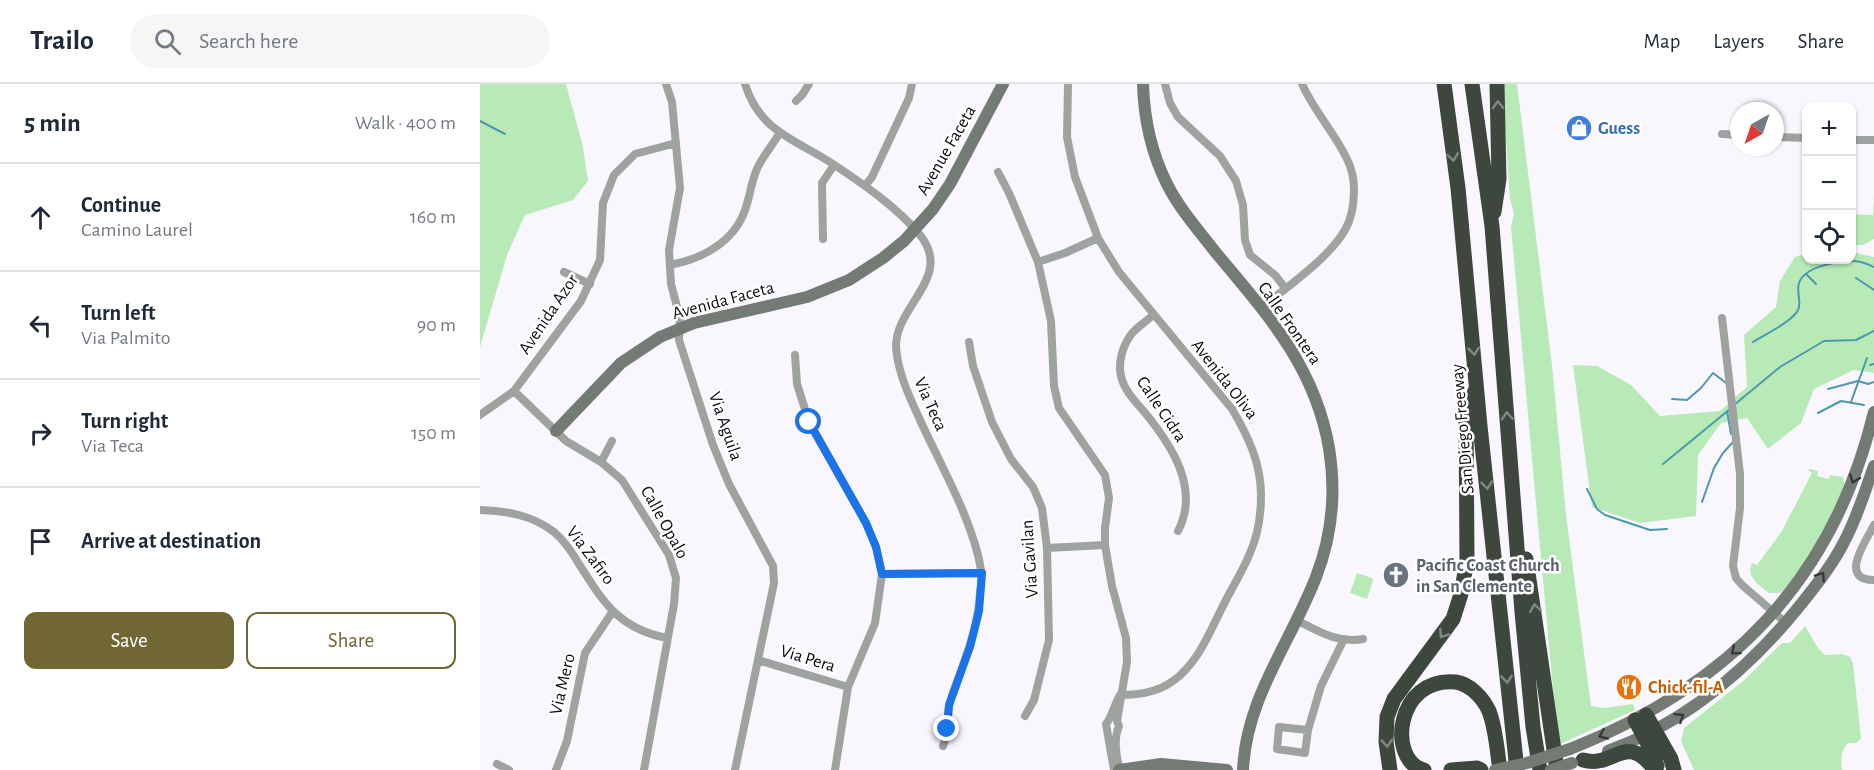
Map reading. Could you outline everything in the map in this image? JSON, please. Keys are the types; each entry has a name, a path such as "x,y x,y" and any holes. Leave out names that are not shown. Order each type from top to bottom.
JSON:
{"highway":[{"path":"1436,84 1445,92"},
{"path":"1472,84 1492,226 1524,635 1533,727 1540,770"},
{"path":"1492,226 1499,179 1497,84"},
{"name":"San Diego Freeway","path":"1445,92 1458,188 1517,770"},
{"path":"1390,770 1386,742 1387,717 1394,699 1453,619 1461,594 1467,561 1466,415 1478,385"},
{"path":"1513,495 1529,574 1557,770"},
{"path":"1424,770 1412,764 1406,757 1403,741 1405,711 1418,692 1426,686 1448,682 1461,683 1470,688 1489,711 1500,770"},
{"path":"1640,718 1649,733 1671,759 1674,770"},
{"path":"1649,733 1657,770"},
{"path":"1577,762 1592,762 1624,752 1635,752 1645,757 1657,770"},
{"path":"1451,770 1477,768 1481,770"}],"street":[{"name":"Via Aguila","path":"666,84 672,102 680,188 669,250 671,285 680,318 679,340 713,445 729,484 772,566 774,583 735,770"},
{"name":"Via Teca","path":"745,84 758,111 779,134 834,165 865,186 914,230 928,247 931,264 927,282 906,314 896,345 902,379 965,518 977,549 982,573 979,611 970,647 949,705 944,746"},
{"path":"796,101 809,84"},
{"path":"865,186 872,177 909,98 912,84"},
{"name":"Avenue Faceta","path":"914,230 933,209 950,184 1003,84"},
{"name":"Avenida Oliva","path":"1068,84 1067,137 1075,177 1098,238 1119,272 1232,410 1246,433 1256,458 1261,494 1259,525 1250,553 1192,662 1173,681 1157,689 1135,695 1120,695"},
{"name":"Calle Frontera","path":"1143,84 1143,108 1153,148 1167,184 1194,226 1261,308 1304,370 1317,402 1329,448 1333,493 1324,555 1316,578 1277,656 1255,707 1247,734 1243,770"},
{"path":"1165,84 1170,103 1178,117 1220,156 1236,181 1243,205 1245,240 1250,255 1275,275 1285,288"},
{"path":"1261,308 1338,241 1348,223 1354,201 1353,172 1309,100 1302,84"},
{"path":"670,265 702,256 723,242 736,227 744,212 757,170 779,134"},
{"path":"1722,134 1730,134"},
{"path":"1784,137 1802,138"},
{"path":"1856,140 1874,140"},
{"name":"Avenida Azor","path":"480,415 514,391 582,301 600,260 603,203 614,175 635,154 676,143"},
{"path":"824,239 822,183 834,165"},
{"path":"998,172 1038,262 1051,321 1054,386 1059,408 1105,475 1109,498 1105,545 1112,586 1126,638 1127,662 1120,695 1113,706 1113,720 1119,726 1107,739 1114,770"},
{"name":"Avenida Faceta","path":"556,431 621,363 660,337 680,328 807,297 849,280 883,258 914,230"},
{"path":"1038,262 1098,238"},
{"path":"564,272 590,284"},
{"name":"Calle Cidra","path":"1153,315 1130,335 1120,356 1121,376 1129,394 1165,437 1180,467 1187,496 1185,517 1178,531"},
{"path":"1722,318 1740,474 1740,508 1733,566 1736,578 1742,585 1786,623"},
{"name":"Via Gavilan","path":"969,342 973,366 992,422 1011,459 1033,488 1042,508 1047,548 1049,640 1034,700 1025,716"},
{"path":"795,355 797,384 809,422 866,523 876,547 882,574 875,623 848,687 835,770"},
{"name":"Calle Opalo","path":"514,391 556,431 583,453 601,462 622,480 669,555 676,578 674,604 644,770"},
{"path":"1495,770 1527,763 1570,749 1640,718 1692,686 1740,648 1786,598 1814,559 1845,502 1874,414"},
{"path":"601,462 612,441"},
{"path":"1551,770 1649,733 1675,720 1710,696 1745,666 1786,623 1844,543 1874,466"},
{"name":"Via Zafiro","path":"480,510 511,512 538,522 553,531 566,543 595,589 613,612 631,627 667,638"},
{"path":"1874,525 1855,561 1856,571 1863,578 1874,580"},
{"path":"1047,548 1105,545"},
{"path":"882,574 982,573"},
{"name":"Via Mero","path":"556,770 567,741 585,653 613,612"},
{"path":"1296,620 1334,639 1353,642 1363,639"},
{"path":"1308,730 1279,727 1277,749 1305,753 1308,730 1321,686 1343,641"},
{"name":"Via Pera","path":"758,660 848,687"},
{"path":"1112,731 1120,770 1161,764 1227,770"},
{"path":"497,764 509,770"}],"green space":[{"path":"480,84 566,84 583,147 588,181 573,200 525,215 507,255 480,347"},
{"path":"1502,84 1517,84 1552,365 1566,515 1591,706 1604,708 1633,704 1635,710 1558,745 1511,227 1514,214 1510,199"},
{"path":"1874,195 1874,239 1863,245 1856,245 1856,214 1873,215"},
{"path":"1856,253 1874,257 1874,373 1854,370 1814,389 1801,423 1768,449 1747,418 1721,423 1698,455 1696,516 1640,523 1592,507 1573,365 1597,366 1631,385 1660,416 1720,411 1747,387 1744,335 1776,307 1780,281 1795,257 1802,255 1802,264 1856,264"},
{"path":"1808,470 1818,471 1817,476 1828,479 1830,475 1843,477 1845,485 1825,528 1800,570 1780,593 1769,593 1752,577 1752,563 1757,565 1782,531 1812,473"},
{"path":"1357,573 1372,578 1367,599 1350,593"},
{"path":"1805,626 1825,655 1842,654 1850,657 1853,663 1861,739 1845,746 1842,770 1694,770 1681,741 1684,728 1742,682 1782,643 1790,643"}],"waterway":[{"path":"480,121 505,134"},
{"path":"1753,342 1795,314 1799,307 1799,283 1809,272 1845,261 1861,262 1874,267"},
{"path":"1806,274 1816,284"},
{"path":"1856,278 1874,290"},
{"path":"1734,405 1780,367 1824,341 1856,340 1874,331"},
{"path":"1851,402 1867,358"},
{"path":"1870,365 1874,364"},
{"path":"1672,399 1687,400 1713,373 1726,383"},
{"path":"1828,389 1858,381 1868,384 1874,382"},
{"path":"1818,413 1841,401 1864,405"},
{"path":"1663,464 1730,409"},
{"path":"1727,411 1731,434"},
{"path":"1702,502 1714,468 1733,442"},
{"path":"1587,489 1597,509 1605,515 1650,530 1667,529"}],"place":[{"name":"Guess","path":"1579,128"},
{"name":"Pacific Coast Church in San Clemente","path":"1396,575"},
{"name":"Chick-fil-A","path":"1629,687"}],"route":[{"path":"809,422 866,523 876,547 882,574 982,573 979,611 970,647 949,705 947,729"}]}
